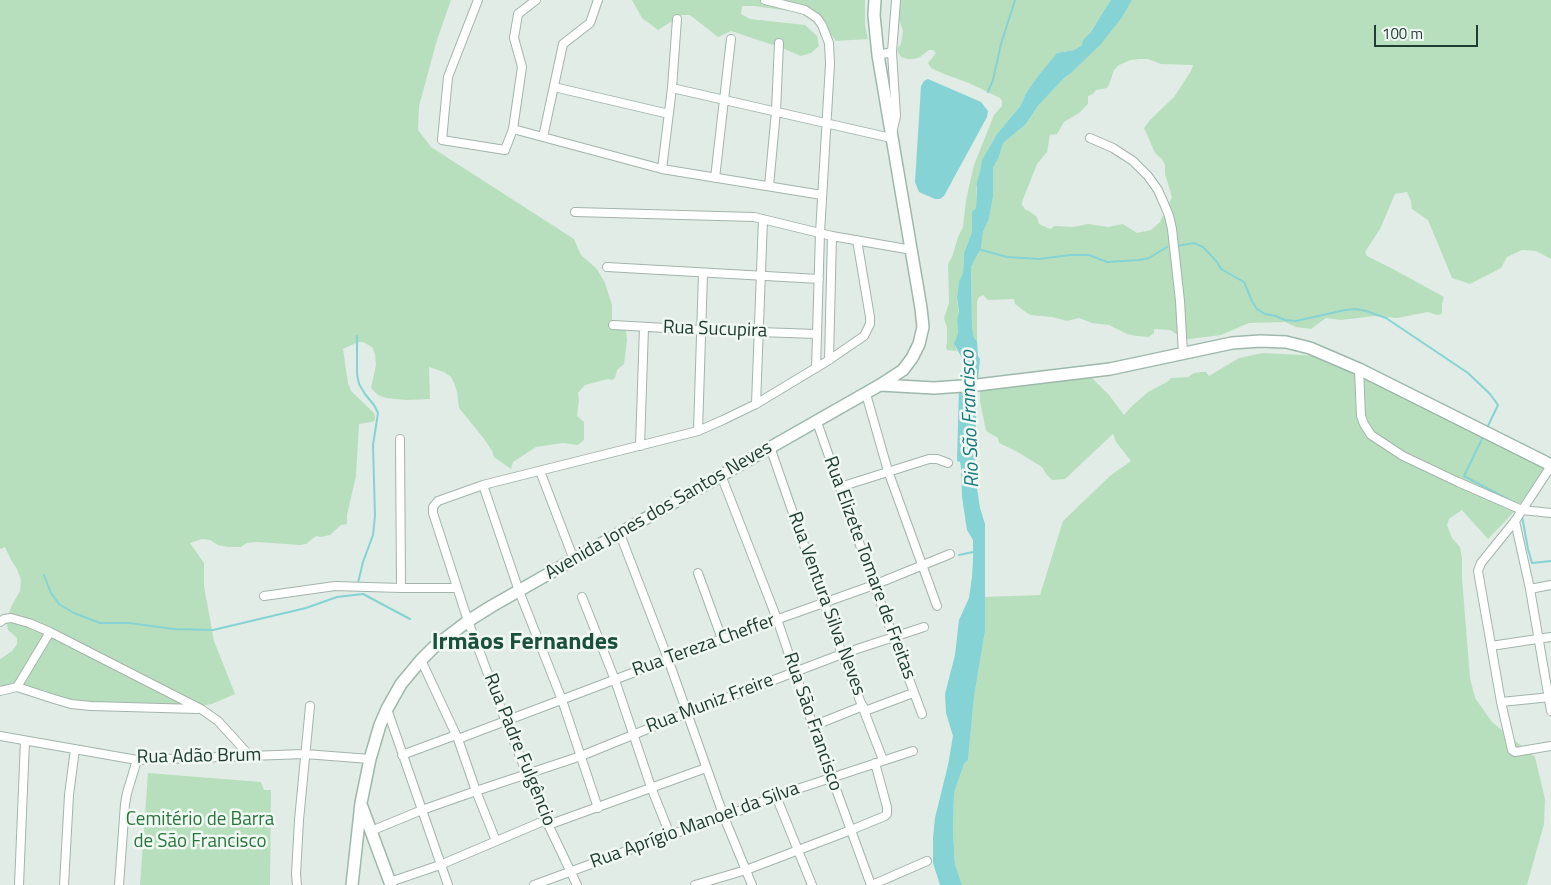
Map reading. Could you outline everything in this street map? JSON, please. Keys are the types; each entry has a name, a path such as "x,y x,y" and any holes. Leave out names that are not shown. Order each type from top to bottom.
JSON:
{"main road":[{"name":"Avenida Jones dos Santos Neves","path":"352,885 361,803 370,759 387,709 401,684 434,647 468,621 519,591 880,386 903,370 912,358 919,344 922,327 921,308 878,55 874,15 875,0"},
{"path":"880,386 961,387 1110,369 1232,344 1286,342 1310,348 1358,369 1551,465"},
{"path":"361,803 391,883"}],"street":[{"path":"478,0 448,77 442,140 505,150 513,129 522,67 514,38 518,14 536,0"},
{"path":"542,137 563,44 590,22 598,0"},
{"path":"765,0 805,10 817,18 829,43 830,64 820,233 816,368"},
{"path":"672,88 891,138 896,116 892,52 896,0"},
{"path":"662,169 672,88 676,19"},
{"path":"716,178 731,39"},
{"path":"769,186 776,111 779,43"},
{"path":"878,55 892,52"},
{"path":"554,87 669,114"},
{"path":"513,129 662,169 822,195"},
{"path":"1090,138 1133,161 1148,176 1158,190 1165,206 1172,229 1180,301 1183,354"},
{"path":"575,212 734,216 763,219 832,236 912,250"},
{"path":"756,404 763,219"},
{"path":"829,360 832,236"},
{"path":"598,808 562,700 519,591 483,485 698,430 756,404 829,360 864,336 870,324 857,240"},
{"path":"607,267 819,279"},
{"path":"698,430 704,272"},
{"name":"Rua Sucupira","path":"613,325 817,334"},
{"path":"640,446 644,327"},
{"path":"1358,369 1361,416 1371,435 1403,456 1522,510 1551,513"},
{"path":"866,394 888,471 936,606"},
{"name":"Rua Elizete Tomare de Freitas","path":"817,422 922,714"},
{"path":"400,439 402,588"},
{"name":"Rua Ventura Silva Neves","path":"770,447 842,654 883,760"},
{"path":"840,487 933,458 948,463"},
{"path":"1551,465 1515,521 1484,559 1478,571 1501,702 1513,751 1551,746"},
{"path":"540,471 574,560"},
{"name":"Rua São Francisco","path":"721,475 777,619 813,726 872,885"},
{"name":"Rua Padre Fulgêncio","path":"483,485 438,501 433,507 433,513 468,621 526,774 577,885"},
{"path":"1515,521 1530,589 1551,711"},
{"path":"620,534 668,659 724,817 752,885"},
{"name":"Rua Tereza Cheffer","path":"402,755 506,722 668,659 874,584 950,554"},
{"path":"698,573 722,639"},
{"path":"1530,589 1551,585"},
{"path":"264,596 328,586 457,588"},
{"path":"582,597 615,680 651,787 670,835"},
{"path":"0,622 11,618 50,632 201,709 218,721 249,756"},
{"name":"Rua Muniz Freire","path":"372,832 422,810 581,756 842,654 924,627"},
{"path":"18,687 50,632"},
{"path":"1491,646 1551,637"},
{"path":"421,660 457,737 496,841"},
{"path":"0,691 18,687 71,704 125,708 201,709"},
{"path":"813,726 913,693"},
{"path":"1501,702 1549,697"},
{"path":"297,885 299,820 310,706"},
{"path":"387,709 448,885"},
{"name":"Rua Adão Brum","path":"0,736 137,760 305,754 370,759"},
{"path":"19,885 25,741"},
{"path":"64,885 68,803 75,749"},
{"name":"Rua Aprígio Manoel da Silva","path":"534,885 724,817 776,796 913,751"},
{"path":"118,885 126,799 137,760"},
{"path":"695,885 746,870 851,830 887,814 887,807 875,763"},
{"path":"391,883 496,841 598,808 706,768"},
{"path":"776,796 812,885"},
{"path":"872,885 927,861"}],"green space":[{"path":"0,0 451,0 437,40 419,106 418,130 431,147 574,239 581,255 597,269 605,283 612,305 612,320 626,331 627,340 624,364 617,370 615,378 585,385 578,393 577,416 584,422 584,440 578,445 563,443 536,447 513,462 511,469 494,457 485,440 459,408 454,383 451,377 444,372 429,367 430,399 406,400 386,398 378,395 371,388 376,365 372,347 363,342 358,342 343,349 351,391 374,413 375,417 375,420 372,422 359,424 356,476 347,515 347,524 341,525 330,535 316,536 306,544 300,545 257,542 247,543 241,547 228,547 202,539 190,543 204,563 204,586 214,641 235,694 212,704 196,707 95,704 62,698 44,690 0,685 0,659 12,651 17,644 17,638 8,630 6,621 20,591 21,580 5,547 0,549"},
{"path":"632,0 865,0 865,25 868,39 836,41 826,29 805,13 742,6 741,14 750,19 805,25 817,36 819,46 811,53 801,56 731,31 718,37 690,15 682,15 658,30 642,18"},
{"path":"899,0 1111,0 1082,45 1074,50 1057,53 1026,93 1021,105 997,134 984,157 976,189 976,208 972,216 972,232 964,253 963,273 959,281 957,298 959,317 955,347 957,351 947,350 946,347 947,328 944,318 949,303 948,264 963,227 966,200 974,165 994,115 1002,106 1002,101 1000,98 969,83 931,68 928,63 936,53 933,50 929,50 914,59 901,57 898,48 901,44 903,31 897,13"},
{"path":"1132,0 1551,0 1551,259 1536,251 1522,250 1507,257 1501,268 1470,284 1452,278 1428,220 1412,209 1407,192 1395,194 1380,229 1365,252 1367,256 1444,297 1442,314 1437,315 1428,312 1397,318 1374,316 1341,320 1326,318 1311,329 1296,327 1285,322 1249,323 1221,335 1181,340 1178,335 1170,330 1154,329 1154,333 1149,337 1137,336 1127,334 1109,325 1092,323 1079,318 1067,321 1031,315 1015,304 1014,299 988,300 983,295 977,301 977,341 974,338 972,327 971,267 981,248 983,232 989,219 993,197 993,168 1003,143 1025,125 1038,106 1082,62 1123,16","holes":["1148,59 1161,64 1193,65 1174,97 1144,128 1155,153 1162,159 1165,165 1165,174 1172,197 1160,222 1151,230 1137,233 1123,224 1108,227 1088,224 1073,227 1055,226 1050,229 1039,224 1037,217 1026,210 1022,202 1037,164 1047,152 1050,135 1057,134 1064,122 1079,113 1088,104 1088,96 1096,90 1107,88 1114,70 1119,65 1131,60"]},
{"path":"1263,353 1320,356 1547,465 1515,511 1488,539 1462,510 1449,519 1447,525 1452,538 1460,547 1462,559 1470,678 1475,698 1492,722 1535,757 1545,799 1544,824 1527,885 962,885 955,864 953,831 954,793 964,764 968,760 974,697 985,631 984,597 1040,595 1063,521 1110,476 1131,461 1116,442 1113,434 1065,479 1052,480 1042,467 999,443 998,438 986,431 980,392 977,385 1090,376 1109,395 1124,415 1148,392 1171,378 1188,377 1194,373 1202,372 1206,372 1209,376 1239,358"},
{"name":"Cemitério de Barra de São Francisco","path":"148,773 261,782 264,790 271,790 270,885 140,885"}],"water":[{"path":"1111,0 1132,0 1123,16 1101,44 1065,77 1038,106 1025,125 1003,143 993,168 993,197 989,219 983,232 981,248 971,267 972,327 980,359 978,380 975,381 954,344 958,333 959,311 957,298 959,281 963,273 964,253 972,232 972,212 976,208 977,182 982,160 997,134 1021,105 1026,93 1039,75 1057,53 1074,50 1082,45 1083,40 1090,33"},
{"path":"928,79 981,102 988,111 987,117 944,196 940,199 935,199 919,192 915,182 921,86"},
{"name":"Rio São Francisco","path":"975,385 975,474 980,508 985,524 985,631 974,697 968,760 964,764 954,793 953,831 955,864 962,885 940,885 933,863 933,838 935,818 953,736 946,713 945,694 955,655 959,620 969,598 973,559 973,540 967,530 962,497 961,467 960,462 957,461 959,388"}],"waterway":[{"path":"988,92 1015,0"},
{"path":"1177,246 1194,243 1203,247 1221,269 1244,282 1257,309 1265,314 1296,321 1356,309 1386,318 1468,373 1490,394 1498,405 1487,428"},
{"path":"978,249 1007,257 1039,259 1070,255 1089,255 1107,262 1149,258 1167,247"},
{"path":"357,336 357,374 359,384 378,413 373,445 375,516 373,535 358,583"},
{"path":"1483,437 1464,476 1517,504"},
{"path":"1522,516 1532,563 1551,561"},
{"path":"959,555 973,552"},
{"path":"44,575 51,593 59,604 74,613 100,623 129,623 174,629 213,630 306,608 337,597 363,594 410,619"}],"district":[{"name":"Irmãos Fernandes","path":"525,643"}]}
